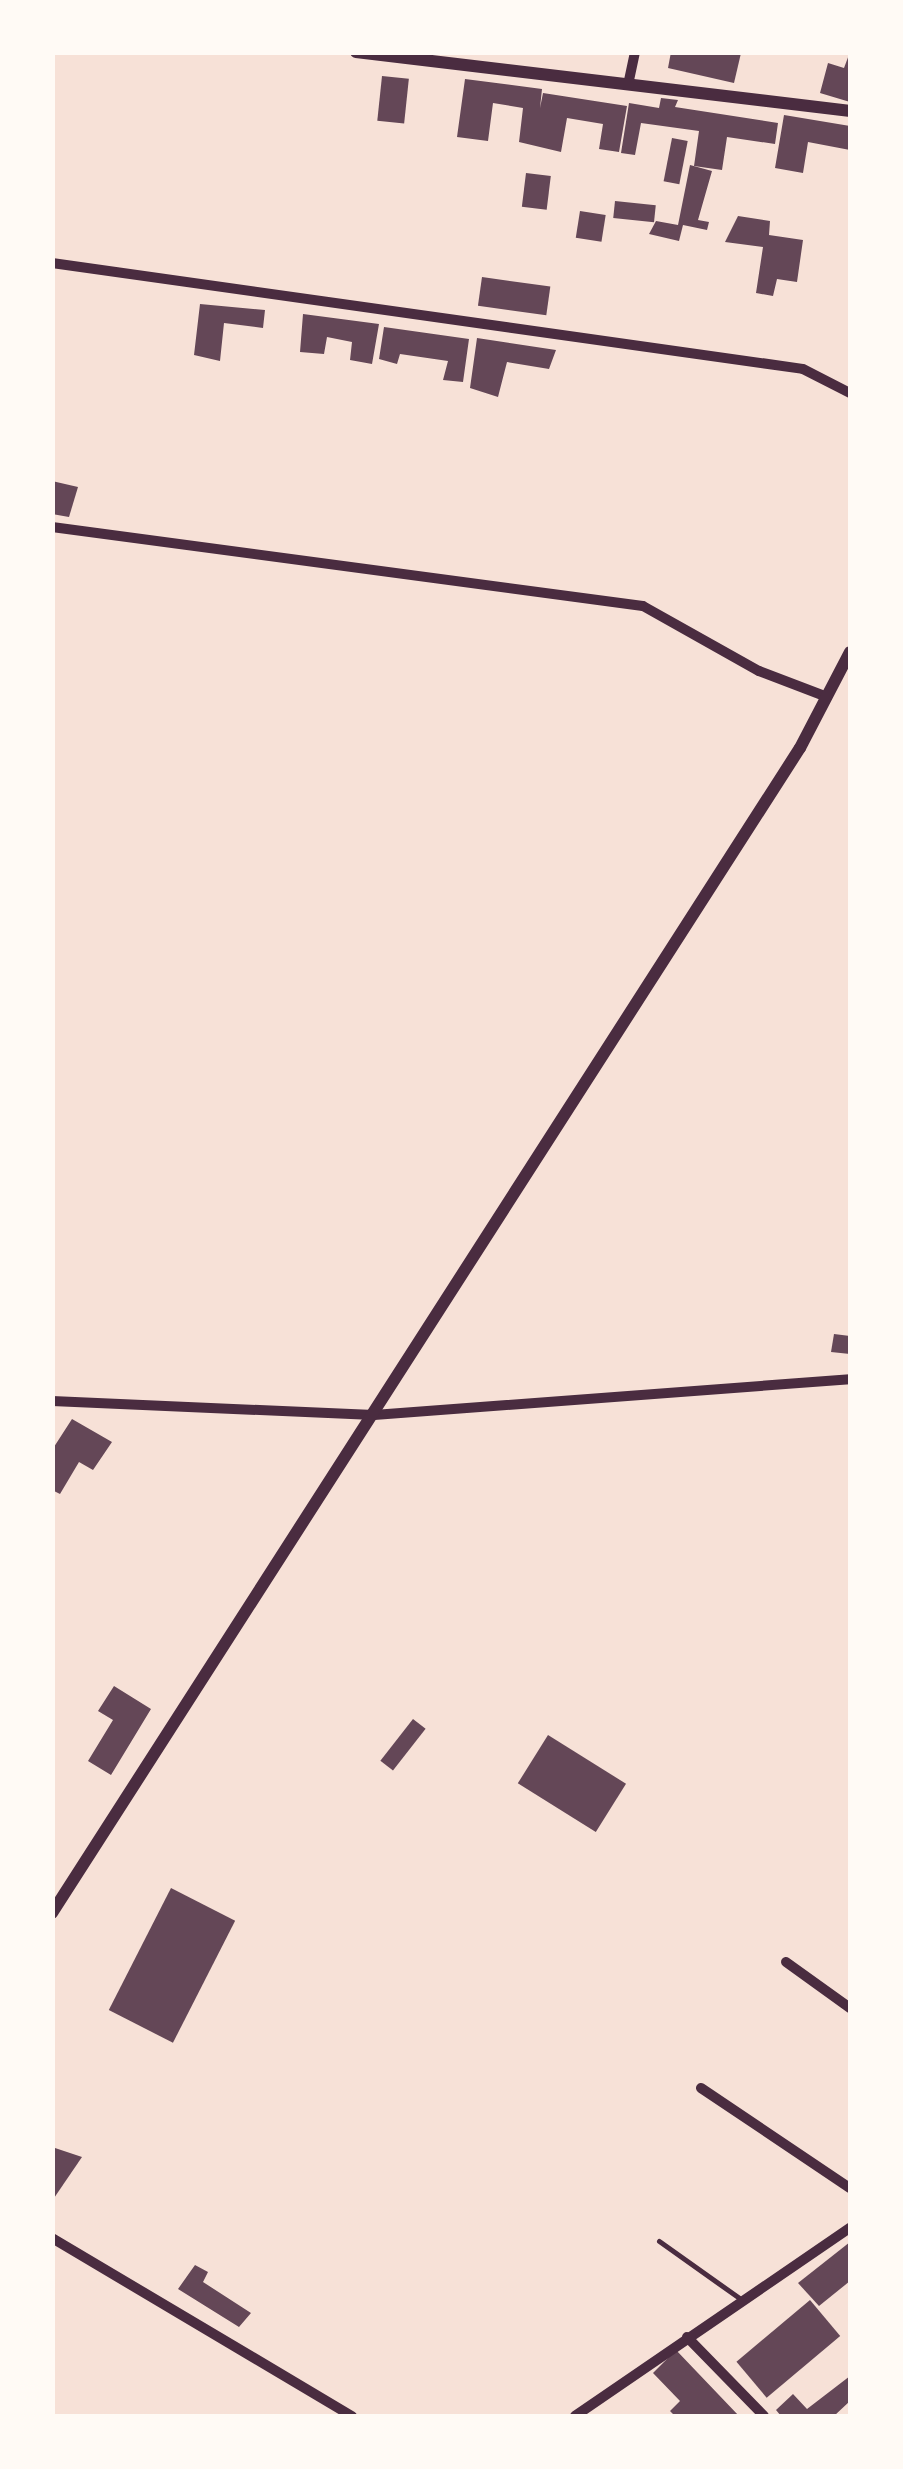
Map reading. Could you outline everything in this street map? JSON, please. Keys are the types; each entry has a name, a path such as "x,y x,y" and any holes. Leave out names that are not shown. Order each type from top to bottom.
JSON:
{"street":[{"path":"356,52 850,111"},
{"path":"628,85 635,52"},
{"path":"52,263 802,370 850,394"},
{"path":"52,527 644,606 759,670 827,697"},
{"path":"52,1913 374,1415 827,697 850,652"},
{"path":"52,1402 374,1415 850,1379"},
{"path":"786,1962 850,2008"},
{"path":"701,2088 850,2188"},
{"path":"575,2416 850,2228"},
{"path":"52,2238 352,2416"},
{"path":"687,2337 764,2416"}],"lane":[{"path":"659,2241 742,2300"}],"building":[{"path":"671,52 741,53 734,83 668,68"},
{"path":"850,52 850,102 820,93 828,63 844,68"},
{"path":"382,76 409,79 404,124 377,121"},
{"path":"465,79 542,89 540,108 543,93 627,106 619,152 599,149 603,124 567,118 561,152 519,142 523,108 493,103 488,141 457,137"},
{"path":"661,98 678,100 675,107 778,123 775,144 727,137 722,170 694,166 699,131 641,123 635,155 621,153 629,103 659,108"},
{"path":"784,115 850,126 850,150 808,142 803,173 775,168"},
{"path":"672,138 688,141 679,184 664,181"},
{"path":"690,165 712,171 698,220 709,222 707,230 683,225 679,241 649,234 656,221 678,225"},
{"path":"526,173 551,176 547,210 522,207"},
{"path":"615,201 656,205 654,222 613,218"},
{"path":"580,211 606,215 601,242 576,238"},
{"path":"738,216 770,221 769,235 803,240 797,282 777,279 773,296 756,293 763,247 725,242"},
{"path":"482,277 550,287 546,315 478,306"},
{"path":"200,304 265,310 263,328 224,323 220,361 194,355"},
{"path":"303,314 379,324 372,364 350,360 352,342 327,337 324,354 300,352"},
{"path":"384,327 469,339 463,382 443,380 448,361 400,354 397,364 379,359"},
{"path":"477,338 556,350 549,369 507,362 498,397 470,388"},
{"path":"52,481 78,487 69,517 52,514"},
{"path":"834,1334 850,1336 850,1354 831,1352"},
{"path":"72,1419 112,1442 93,1470 79,1462 60,1494 52,1490 52,1450"},
{"path":"114,1686 151,1709 111,1775 88,1761 113,1720 98,1711"},
{"path":"413,1719 426,1729 393,1771 380,1761"},
{"path":"548,1735 626,1784 596,1832 518,1783"},
{"path":"171,1888 235,1921 173,2043 109,2010"},
{"path":"52,2147 82,2157 52,2201"},
{"path":"850,2242 850,2281 819,2306 798,2283"},
{"path":"195,2265 208,2272 203,2282 251,2313 239,2327 178,2289"},
{"path":"810,2300 840,2336 767,2398 736,2362"},
{"path":"676,2350 739,2416 675,2416 670,2411 680,2401 653,2373"},
{"path":"850,2376 850,2401 834,2416 781,2416 776,2410 793,2394 807,2409"}]}
